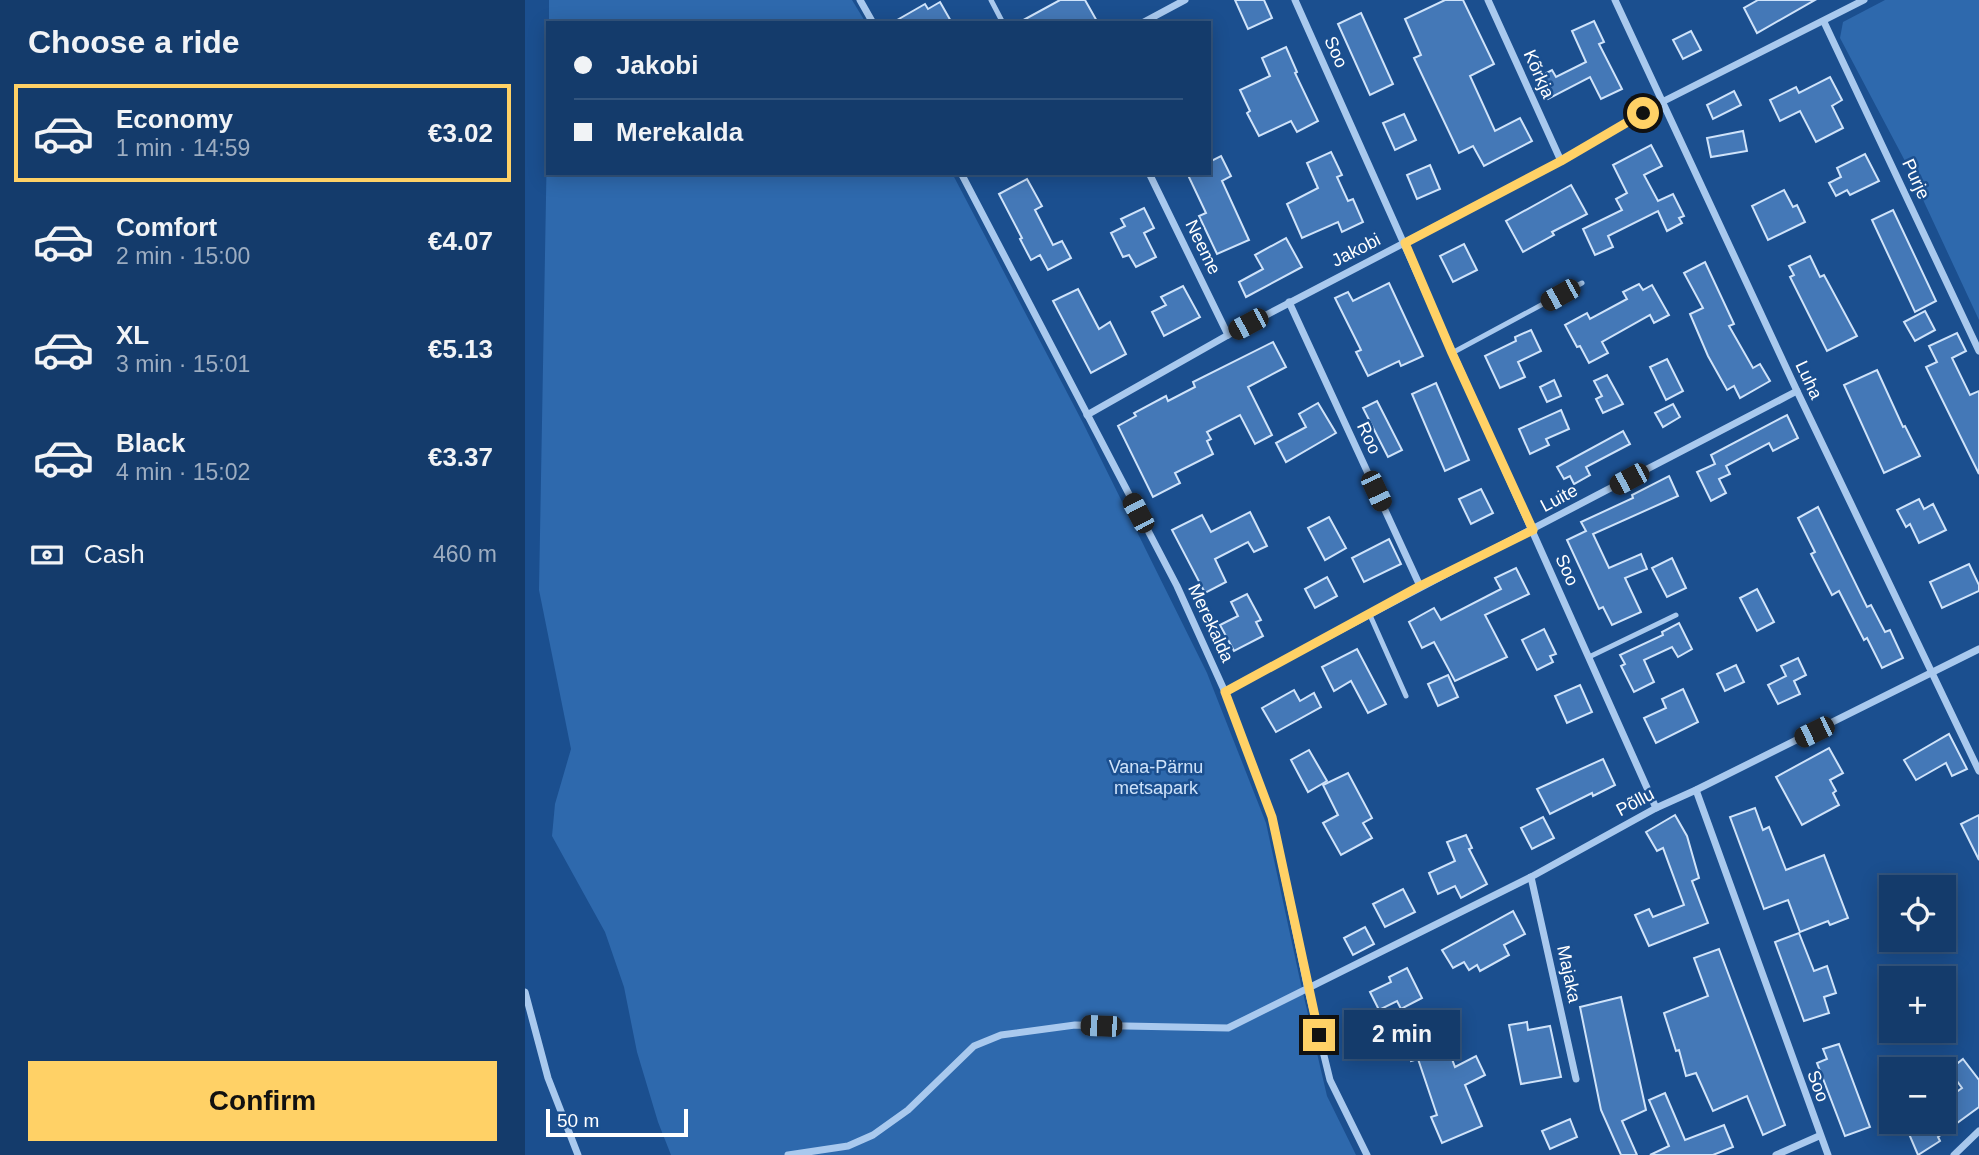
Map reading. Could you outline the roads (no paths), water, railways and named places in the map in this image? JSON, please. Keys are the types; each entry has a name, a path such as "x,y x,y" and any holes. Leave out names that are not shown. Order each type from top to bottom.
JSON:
{"street":[{"path":"860,0 872,21"},
{"path":"1146,21 1185,0"},
{"name":"Soo","path":"1296,0 1656,808"},
{"name":"Kõrkja","path":"1488,0 1561,161"},
{"name":"Luha","path":"1615,0 1797,391 1979,772"},
{"name":"Jakobi","path":"1087,415 1289,302 1561,161 1664,101 1864,0"},
{"name":"Purje","path":"1824,22 1979,351"},
{"name":"Merekalda","path":"962,175 1177,586 1225,692 1272,817 1330,1080 1367,1155"},
{"name":"Neeme","path":"1150,175 1228,335"},
{"name":"Roo","path":"1289,302 1420,586"},
{"name":"Luite","path":"1225,692 1420,586 1533,530 1797,391"},
{"name":"Põllu","path":"788,1155 848,1146 873,1135 908,1110 974,1046 1001,1035 1075,1026 1228,1028 1531,877 1656,808 1979,649"},
{"name":"Soo","path":"1696,790 1828,1155"},
{"name":"Majaka","path":"1531,877 1576,1079"},
{"path":"525,992 548,1078 578,1155"},
{"path":"1954,1155 1979,1131"},
{"path":"1776,1155 1819,1136"}],"lane":[{"path":"991,0 1002,21"},
{"path":"1452,353 1582,283"},
{"path":"1370,613 1406,696"},
{"path":"1589,657 1676,615"}],"park label":[{"name":"Vana-Pärnu metsapark","path":"1156,777"}]}
